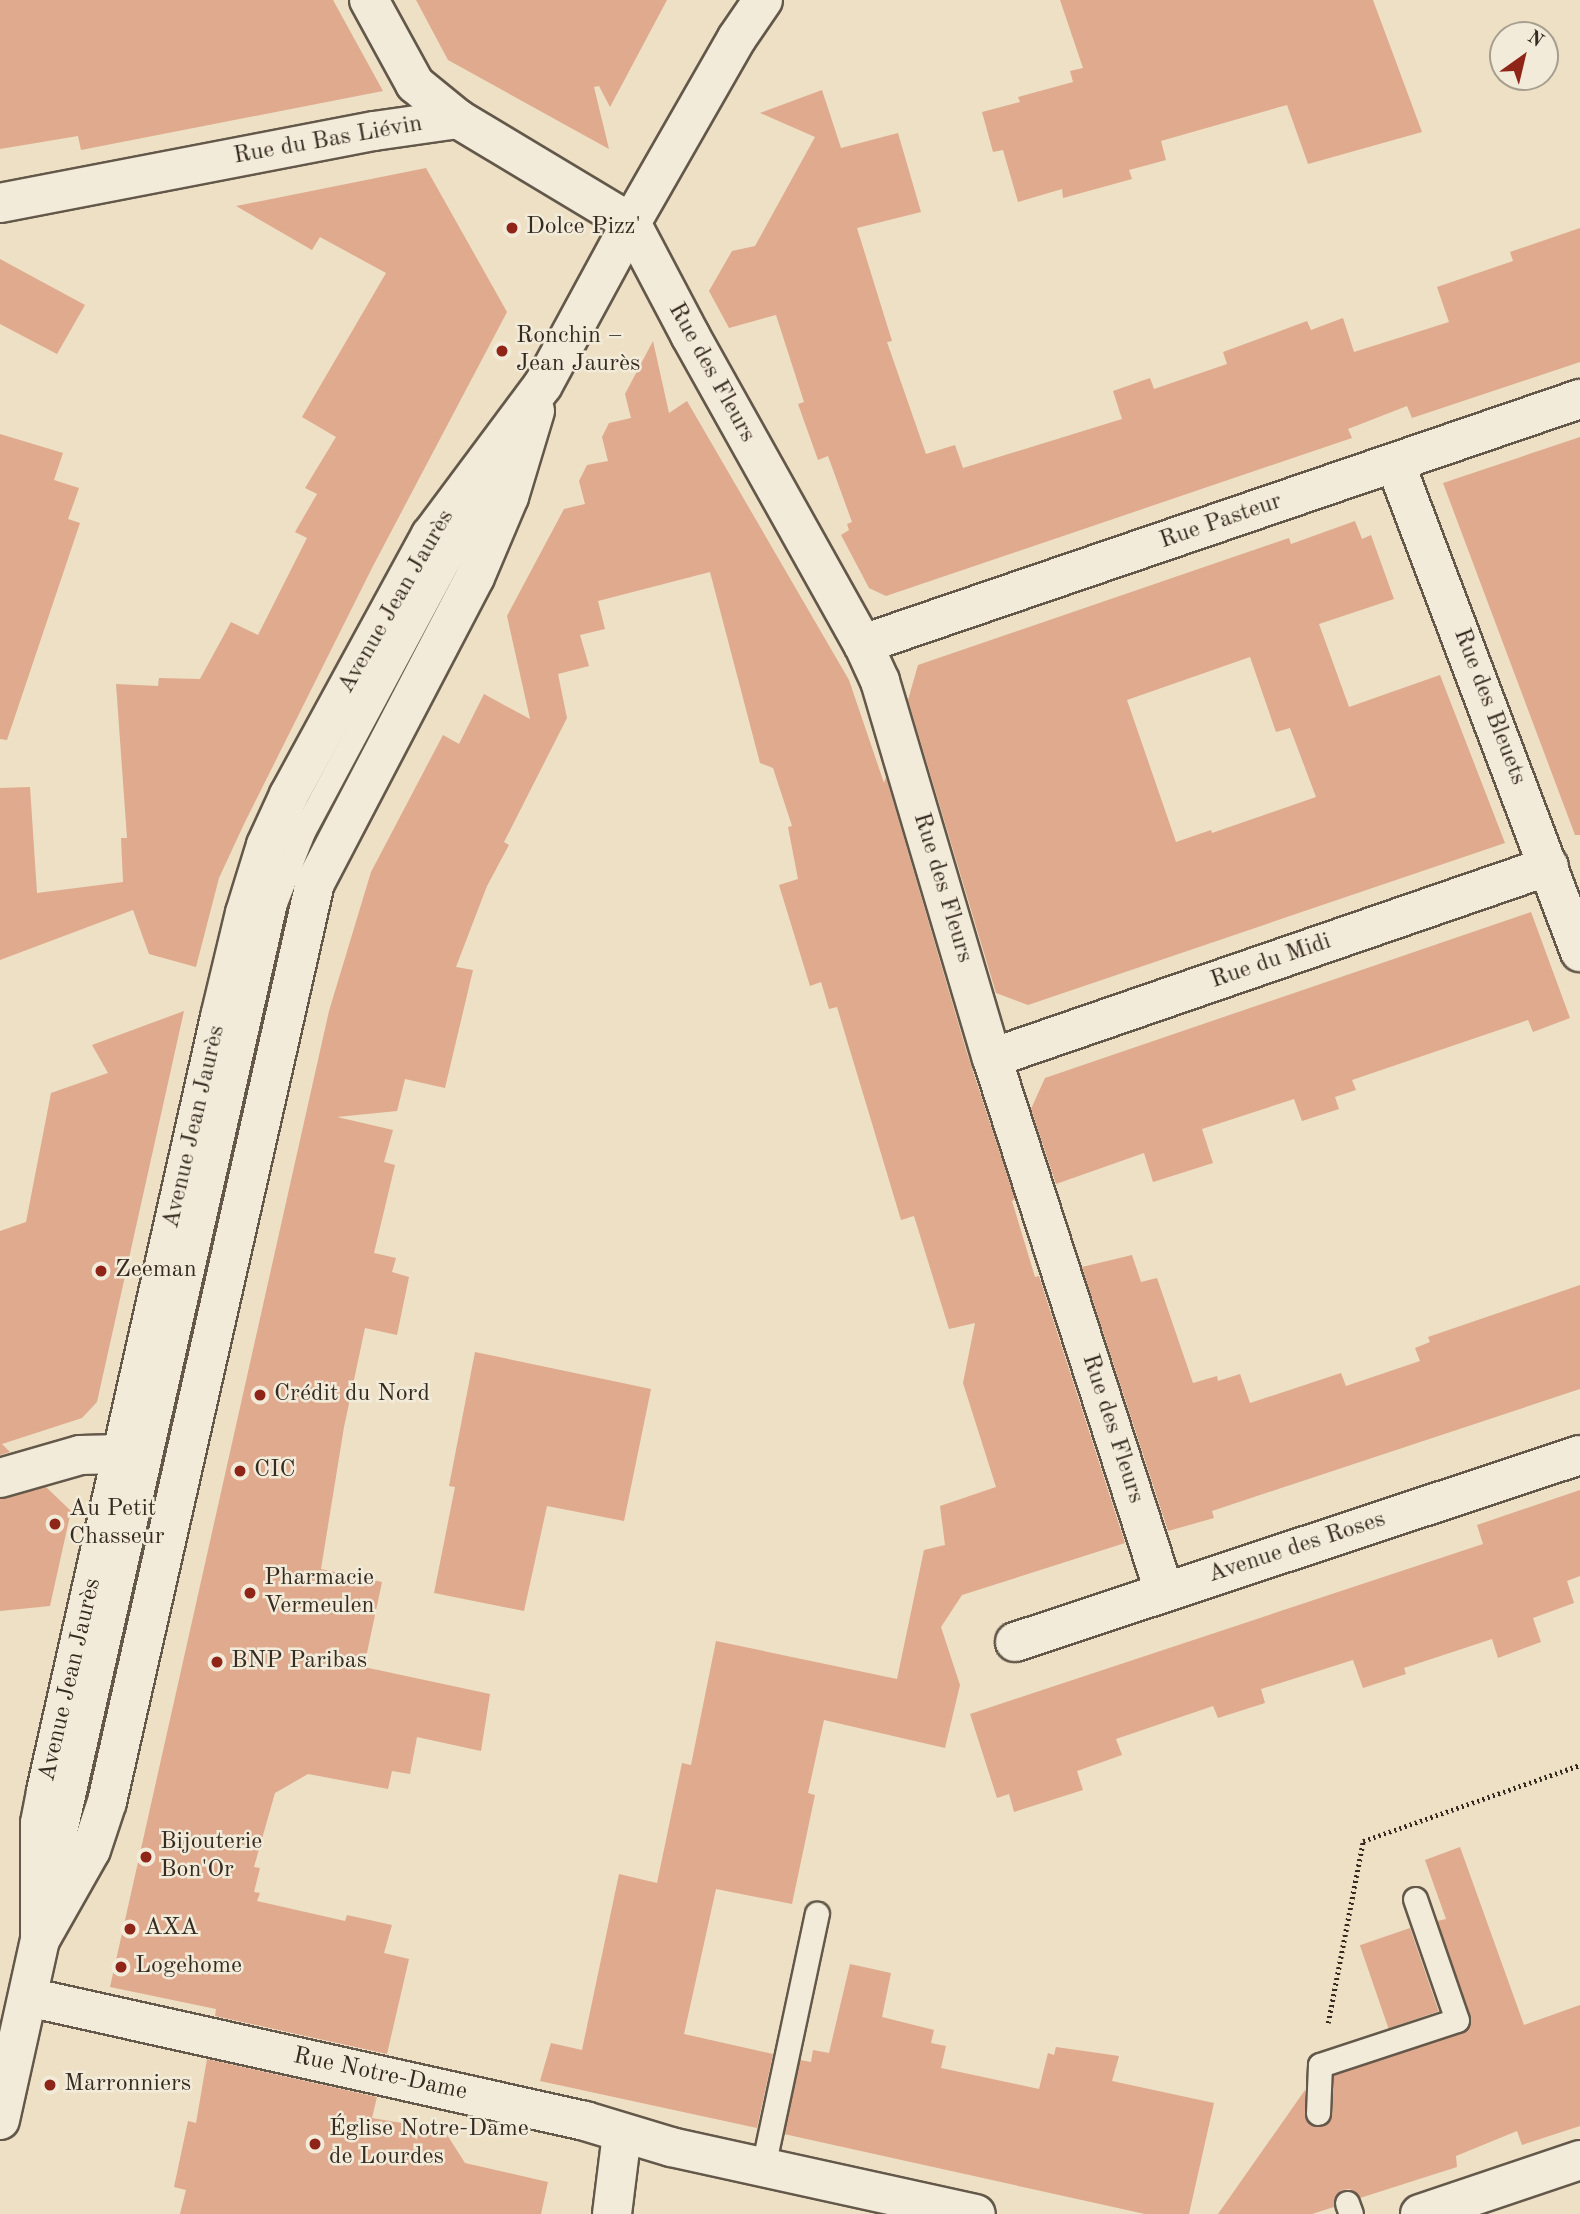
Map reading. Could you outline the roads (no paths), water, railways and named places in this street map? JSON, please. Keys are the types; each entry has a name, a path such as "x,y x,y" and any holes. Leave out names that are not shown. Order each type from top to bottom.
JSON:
{"street":[{"path":"369,0 415,84 458,118"},
{"path":"737,38 749,0"},
{"path":"737,38 763,0"},
{"name":"Avenue Jean Jaurès","path":"0,2120 7,2060 28,1997 40,1940 40,1823 220,1017 245,913 266,845 289,795 431,535 543,385 631,223 737,38"},
{"name":"Rue du Bas Liévin","path":"0,203 374,131 458,118 631,223"},
{"name":"Rue des Fleurs","path":"631,223 690,335 863,644 880,681 992,1058 1164,1591"},
{"name":"Avenue Jean Jaurès","path":"40,1940 91,1850 107,1802 315,883 495,533 543,385"},
{"name":"Rue Pasteur","path":"863,644 1580,399"},
{"name":"Rue des Bleuets","path":"1395,463 1580,952"},
{"name":"Rue du Midi","path":"992,1058 1549,866"},
{"path":"0,1479 70,1457 121,1454"},
{"name":"Avenue des Roses","path":"1015,1642 1580,1455"},
{"name":"Rue Notre-Dame","path":"28,1997 585,2121 622,2134 976,2214"},
{"path":"612,2214 622,2134"},
{"path":"1420,2214 1580,2160"}],"lane":[{"path":"737,38 757,0"},
{"path":"1318,2113 1320,2065 1457,2020 1415,1899"},
{"path":"763,2167 817,1914"}],"place":[{"name":"Dolce Pizz'","path":"512,228"},
{"name":"Ronchin – Jean Jaurès","path":"502,351"},
{"name":"Zeeman","path":"101,1271"},
{"name":"Crédit du Nord","path":"260,1395"},
{"name":"CIC","path":"240,1471"},
{"name":"Au Petit Chasseur","path":"55,1524"},
{"name":"Pharmacie Vermeulen","path":"250,1593"},
{"name":"BNP Paribas","path":"217,1662"},
{"name":"Bijouterie Bon'Or","path":"146,1857"},
{"name":"AXA","path":"130,1929"},
{"name":"Logehome","path":"121,1967"},
{"name":"Marronniers","path":"50,2085"},
{"name":"Église Notre-Dame de Lourdes","path":"315,2144"}]}
